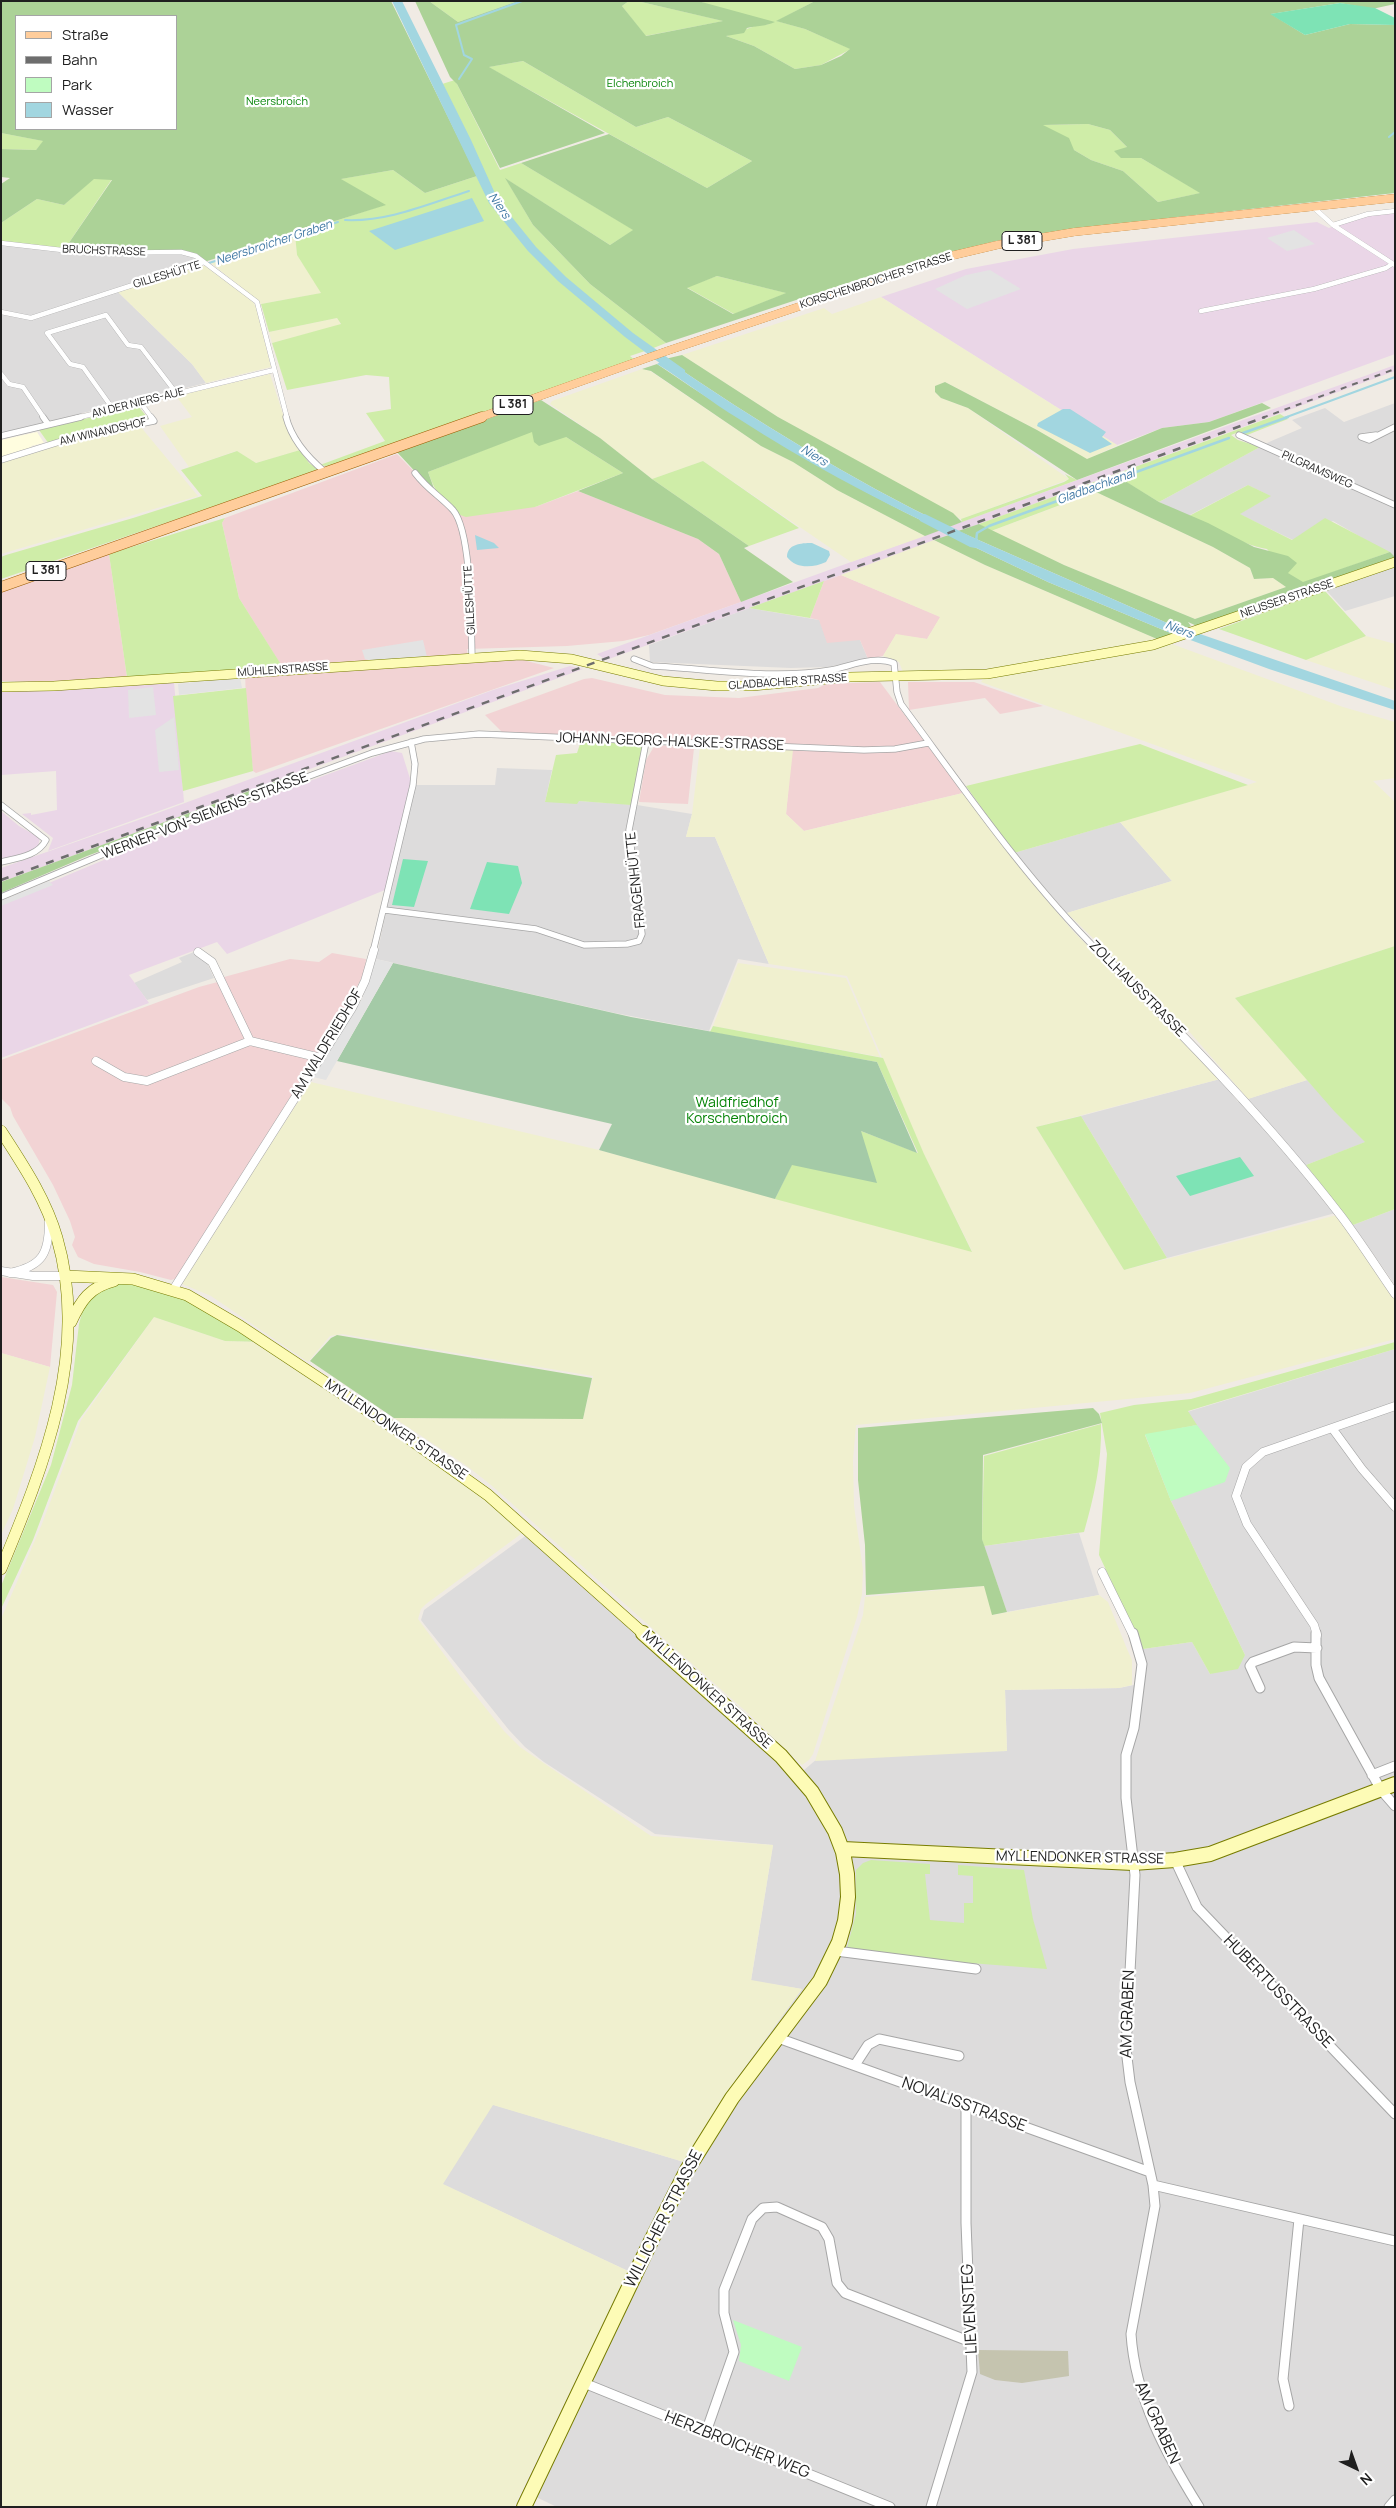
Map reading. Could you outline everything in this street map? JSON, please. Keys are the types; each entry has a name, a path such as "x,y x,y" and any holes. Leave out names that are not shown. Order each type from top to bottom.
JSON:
{"main road":[{"name":"KORSCHENBROICHER STRASSE","path":"325,472 664,352 898,272 997,245 1109,228 1395,198"},
{"name":"L 381","path":"1,587 325,472"}],"street":[{"path":"1201,311 1314,289 1386,268 1393,264 1389,259 1319,214 1313,206"},
{"path":"1333,224 1362,215 1395,211"},
{"name":"BRUCHSTRASSE","path":"1,243 88,252 189,253 204,262"},
{"name":"GILLESHÜTTE","path":"1,312 30,318 204,262 257,302 290,429 307,457 325,472"},
{"path":"113,409 83,367 70,364 47,333 106,315 128,345 141,347 177,394"},
{"name":"AN DER NIERS-AUE","path":"1,436 274,370"},
{"path":"1,374 9,384 23,387 48,424"},
{"name":"AM WINANDSHOF","path":"1,460 75,437 154,421 140,402"},
{"path":"1376,435 1395,427"},
{"name":"PILGRAMSWEG","path":"1239,435 1394,504"},
{"name":"GILLESHÜTTE","path":"415,473 426,488 454,510 458,522 470,574 472,657"},
{"name":"NEUSSER STRASSE","path":"1179,636 1395,562"},
{"name":"GLADBACHER STRASSE","path":"564,658 656,679 704,686 747,686 836,678 958,676 996,673 1136,649 1179,636"},
{"name":"MÜHLENSTRASSE","path":"1,687 108,683 472,657 526,655 564,658"},
{"name":"GLADBACHER STRASSE","path":"634,660 652,666 803,672 846,668 881,658 895,664 896,676"},
{"name":"ZOLLHAUSSTRASSE","path":"896,676 898,699 928,743 1011,854 1052,903 1194,1047 1303,1169 1342,1218 1395,1294"},
{"name":"JOHANN-GEORG-HALSKE-STRASSE","path":"411,742 446,735 479,734 864,750 895,749 928,743"},
{"name":"WERNER-VON-SIEMENS-STRASSE","path":"1,897 166,829 363,756 411,742"},
{"name":"AM WALDFRIEDHOF","path":"173,1290 352,1008 365,980 386,910 415,776 415,759 411,742"},
{"name":"FRAGENHÜTTE","path":"386,910 526,927 588,945 630,943 642,937 630,830 646,742"},
{"path":"1,805 22,822 43,835 46,840 42,847 35,852 1,862"},
{"path":"198,952 212,962 250,1041"},
{"path":"96,1061 129,1080 147,1082 250,1041 321,1058"},
{"path":"1,1131 30,1173 48,1212 66,1276 70,1324 55,1420 32,1499 1,1569"},
{"path":"10,1273 33,1265 45,1254 49,1235 48,1212"},
{"path":"1,1271 66,1276"},
{"name":"MYLLENDONKER STRASSE","path":"66,1276 126,1278 173,1290 202,1303 240,1326 476,1485 781,1756 822,1806 834,1826 843,1849 1133,1862 1175,1860 1225,1849 1395,1784"},
{"path":"70,1324 80,1303 89,1291 101,1284 126,1278"},
{"path":"1395,1406 1258,1454 1244,1471 1236,1493 1238,1505 1247,1524 1314,1624 1318,1635 1315,1665 1318,1678 1381,1790 1395,1806"},
{"path":"1332,1428 1362,1470 1395,1507"},
{"name":"AM GRABEN","path":"1102,1572 1129,1624 1139,1648 1142,1664 1142,1680 1134,1728 1126,1755 1126,1798 1135,1875 1126,2049 1130,2082 1153,2185 1154,2218 1130,2334 1131,2354 1145,2401 1178,2470 1199,2507"},
{"path":"1260,1688 1250,1670 1253,1662 1294,1646 1316,1648"},
{"path":"1372,1775 1395,1766"},
{"name":"WILLICHER STRASSE","path":"524,2507 683,2177 728,2103 814,1991 836,1951 846,1912 847,1887 843,1849"},
{"name":"HUBERTUSSTRASSE","path":"1175,1860 1197,1907 1395,2114"},
{"path":"836,1951 976,1969"},
{"name":"NOVALISSTRASSE","path":"778,2038 1150,2172"},
{"path":"855,2065 868,2045 879,2039 959,2056"},
{"name":"LIEVENSTEG","path":"931,2507 970,2384 972,2365 966,2223 966,2105"},
{"path":"1153,2185 1395,2241"},
{"path":"706,2432 734,2352 724,2313 724,2290 752,2219 763,2208 777,2207 822,2227 829,2239 837,2283 845,2293 971,2342"},
{"path":"1290,2406 1283,2379 1300,2219"},
{"name":"HERZBROICHER WEG","path":"584,2383 890,2507"},
{"path":"1389,2507 1395,2500"}],"shaded area":[{"path":"1395,211 1395,354 1209,422 1162,428 1117,445 881,297 966,269 1073,249 1317,222 1329,228 1356,217"},
{"path":"1294,230 1315,244 1287,251 1267,238"},
{"path":"296,236 297,255 322,293 261,304 211,263"},
{"path":"1,243 189,253 204,262 118,292 192,364 206,383 1,433"},
{"path":"200,266 206,266 252,300 256,307 271,367 206,383 192,364 118,292"},
{"path":"990,270 1021,289 967,309 935,289 966,275"},
{"path":"881,297 1117,445 1087,460 1037,430 945,382 936,386 935,392 941,398 968,408 1069,479 961,519 778,417 682,355 824,308 832,314"},
{"path":"337,318 341,325 272,343 269,332"},
{"path":"1395,365 1395,371 841,575 606,660 597,654"},
{"path":"642,369 650,371 761,446 793,462 837,490 925,536 851,562 703,461 652,479 600,438 550,404 552,401"},
{"path":"270,374 289,433 300,450 256,463 236,451 189,467 160,426 192,417 176,396"},
{"path":"1395,403 1395,557 1333,521 1293,540 1239,514 1270,496 1248,485 1188,516 1159,502 1269,442 1302,428 1292,420 1325,408 1344,422"},
{"path":"140,426 198,496 1,554 1,462 60,443"},
{"path":"37,432 44,443 31,446 32,449 1,458 1,440"},
{"path":"397,454 436,494 535,507 578,491 698,539 719,554 741,602 649,635 623,641 567,646 467,649 468,662 523,660 554,668 256,773 253,771 246,705 245,669 281,665 239,598 222,523 225,518"},
{"path":"1096,492 1213,547 1250,568 1254,579 1273,578 1286,587 1195,619 1064,565 991,531"},
{"path":"934,540 985,565 1157,639 999,668 903,672 899,662 883,656 896,634 927,639 940,617 841,575"},
{"path":"109,554 127,677 41,682 1,681 1,592"},
{"path":"1395,565 1395,596 1345,611 1325,589"},
{"path":"841,575 941,617 927,639 896,635 883,656 868,659 860,640 827,643 819,620 810,618 824,581"},
{"path":"749,608 819,620 860,640 868,659 827,667 791,668 650,662 649,645"},
{"path":"1366,636 1395,644 1395,690 1306,660"},
{"path":"423,640 427,657 372,661 365,659 362,650"},
{"path":"1172,644 1343,707 1395,722 1395,778 1373,781 1395,802 1395,946 1235,998 1307,1080 1248,1099 1187,1029 1067,913 1172,881 1120,822 1257,782 981,682 984,678 1128,654"},
{"path":"570,666 583,669 1,882 1,868 144,818 493,690"},
{"path":"240,677 242,688 179,695 178,684"},
{"path":"592,678 665,695 739,698 818,688 826,684 880,682 963,793 804,831 786,814 792,746 502,732 485,715 584,679"},
{"path":"174,682 184,802 48,851 53,838 22,814 31,813 31,815 57,810 56,771 1,775 1,692"},
{"path":"908,682 974,682 1043,706 1000,714 985,698 909,710"},
{"path":"153,687 156,715 129,718 128,690"},
{"path":"174,717 179,770 159,772 155,730"},
{"path":"655,745 694,748 688,804 639,802 646,760"},
{"path":"700,747 793,750 786,814 804,831 963,793 1029,879 1073,931 1220,1079 1036,1127 1124,1270 1337,1215 1395,1298 1395,1339 1190,1393 856,1425 853,1460 854,1506 863,1570 862,1594 857,1617 813,1754 802,1765 751,1716 491,1485 467,1466 394,1418 583,1419 593,1376 342,1334 330,1336 308,1362 211,1296 180,1283 311,1082 599,1150 972,1251 924,1155 847,976 769,964 715,837 686,837 692,814"},
{"path":"391,751 402,753 413,788 385,890 227,954 217,942 129,975 149,1003 1,1058 1,903 166,834"},
{"path":"497,768 552,770 545,802 579,801 637,805 692,814 686,837 715,837 769,964 738,959 709,1031 615,1013 376,959 413,785 495,785"},
{"path":"1,811 19,826 40,838 37,850 1,860"},
{"path":"1120,822 1172,881 1067,913 1014,853"},
{"path":"49,881 53,885 1,906 1,901"},
{"path":"194,952 206,961 214,978 147,1000 134,983 182,962 179,958"},
{"path":"332,953 366,959 365,972 315,1063 178,1278 171,1280 140,1272 94,1264 78,1257 72,1245 75,1237 70,1221 53,1185 13,1116 10,1107 1,1098 1,1060 199,987 225,980 224,977 290,959 319,962"},
{"path":"376,959 393,963 326,1080 313,1077 362,999"},
{"path":"738,963 846,978 880,1057 713,1026"},
{"path":"1220,1079 1238,1102 1307,1080 1366,1142 1306,1165 1343,1211 1167,1258 1081,1116"},
{"path":"1395,1209 1395,1285 1353,1225"},
{"path":"1,1277 53,1285 57,1292 50,1367 1,1353"},
{"path":"154,1317 225,1341 265,1342 459,1475 525,1531 426,1604 421,1609 418,1619 460,1676 504,1731 520,1747 651,1836 773,1845 751,1980 802,1989 736,2079 684,2162 493,2105 443,2184 628,2271 514,2507 1,2507 1,1619 42,1524 81,1420"},
{"path":"1395,1349 1395,2507 557,2507 536,2497 595,2378 580,2372 628,2271 442,2184 491,2104 684,2162 736,2079 802,1989 751,1981 773,1845 655,1834 544,1762 525,1747 509,1730 424,1624 421,1620 424,1610 528,1534 796,1777 825,1752 1007,1751 1005,1690 1119,1688 1144,1683 1143,1649 1192,1642 1210,1674 1245,1655 1171,1501 1145,1434 1196,1425 1187,1412"},
{"path":"1,1353 50,1367 35,1437 13,1509 1,1535"},
{"path":"1079,1533 1099,1595 1007,1612 984,1546"},
{"path":"985,1586 993,1615 1099,1595 1108,1602 1132,1660 1132,1685 1119,1688 1005,1690 1007,1751 815,1761 863,1615 865,1597"},
{"path":"978,2350 1068,2351 1069,2376 1022,2383 995,2380 980,2374"}],"green space":[{"name":"Neersbroich","path":"1,1 391,1 477,176 425,193 393,170 341,179 386,205 204,262 191,253 64,250 112,180 94,179 64,205 37,199 1,223 1,184 10,178 1,177 1,149 36,150 43,141 1,133"},
{"name":"Elchenbroich","path":"415,1 429,1 458,22 518,1 629,1 622,6 646,36 723,21 637,1 698,1 775,22 747,28 744,33 726,36 754,46 795,69 821,65 841,56 850,49 805,29 776,21 815,1 1395,1 1395,4 1372,9 1340,3 1271,14 1305,35 1350,24 1395,25 1395,193 1177,217 996,241 893,268 666,343 590,284 533,225 505,178 610,245 633,230 521,163 609,134 707,188 752,161 668,117 636,127 523,61 489,67 605,133 500,168 457,84 450,77","holes":["1088,124 1110,130 1127,147 1114,151 1121,158 1141,158 1200,193 1158,202 1123,171 1091,160 1074,150 1069,138 1043,125","717,276 786,293 733,314 687,288"]},
{"path":"429,1 518,1 458,22"},
{"path":"629,1 637,1 724,21 645,36 622,6"},
{"path":"698,1 815,1 777,21 805,29 851,49 821,65 795,69 754,46 726,36 761,24 769,25"},
{"path":"1340,3 1375,8 1395,18 1395,25 1350,24 1305,35 1270,14"},
{"path":"523,61 636,127 668,117 752,161 707,188 488,67"},
{"path":"455,80 500,170 521,163 634,230 610,245 506,179 533,225 590,284 666,343 651,349 569,282 515,224 491,189 444,90 442,84"},
{"path":"1088,124 1110,130 1127,147 1121,158 1141,158 1201,193 1158,202 1123,171 1091,160 1074,150 1042,125"},
{"path":"1,133 44,141 36,150 1,149"},
{"path":"393,170 425,193 477,176 503,218 552,273 645,351 630,356 635,360 332,467 320,465 385,441 366,413 391,409 389,377 366,375 287,390 272,343 341,324 337,318 269,332 261,304 321,293 297,255 295,234 384,205 340,179"},
{"path":"94,178 112,179 64,250 1,242 1,223 37,199 64,205"},
{"path":"717,276 787,293 734,314 686,287"},
{"path":"682,355 778,417 953,513 962,522 949,527 912,509 804,448 734,405 665,359"},
{"path":"657,364 726,409 831,473 941,530 925,536 837,490 793,462 761,446 651,371 642,369"},
{"path":"945,382 1037,430 1087,459 1162,428 1209,422 1262,403 1271,408 1077,480 968,408 941,398 935,392 935,386"},
{"path":"541,400 600,438 652,479 749,546 744,548 793,582 741,602 719,554 698,539 578,491 623,473 566,437 539,446 534,442 532,432 428,472 436,494 396,451"},
{"path":"138,406 148,418 143,422 49,444 39,430"},
{"path":"1280,414 1288,419 1247,435 1239,432 1231,435 1238,440 1260,447 1159,502 1124,481 991,531 979,524"},
{"path":"532,431 566,437 623,473 535,507 466,517 452,510 442,499 428,472"},
{"path":"300,450 309,463 318,469 312,473 1,579 1,557 202,496 181,470 237,451 256,463"},
{"path":"703,461 799,528 749,546 652,479"},
{"path":"1065,474 1077,480 962,522 961,519 1064,482 1069,479"},
{"path":"1125,481 1159,502 1208,523 1254,547 1288,556 1297,563 1288,573 1303,582 1390,552 1395,557 1197,626 1188,622 1191,626 1183,630 958,531 979,524 1064,565 1195,619 1286,587 1273,578 1254,579 1250,568 1213,547 1096,492"},
{"path":"1248,485 1271,496 1240,514 1292,540 1325,518 1390,552 1303,583 1287,573 1267,549 1237,539 1189,516"},
{"path":"225,518 222,523 239,598 282,666 127,677 109,554"},
{"path":"949,535 1048,582 1173,634 1157,639 985,565 934,540"},
{"path":"824,581 810,618 749,608"},
{"path":"1325,591 1366,636 1306,660 1219,629"},
{"path":"246,688 253,771 183,791 173,696"},
{"path":"581,741 637,743 643,746 631,805 579,801 577,804 545,802 556,755 577,753"},
{"path":"1140,744 1248,785 1014,853 966,786"},
{"path":"298,773 301,776 87,856 1,893 1,882"},
{"path":"403,859 428,861 414,907 392,905"},
{"path":"487,862 518,866 522,883 509,914 470,909"},
{"path":"1395,946 1395,1209 1353,1225 1306,1165 1365,1142 1335,1112 1235,998"},
{"name":"Waldfriedhof Korschenbroich","path":"393,963 631,1017 877,1062 917,1153 861,1131 877,1183 792,1165 775,1199 599,1150 612,1124 337,1061"},
{"path":"713,1026 883,1058 924,1154 972,1252 775,1199 792,1164 861,1131 918,1153 877,1062 710,1032"},
{"path":"1081,1116 1167,1258 1124,1270 1036,1127"},
{"path":"1240,1157 1254,1176 1190,1196 1176,1176"},
{"path":"113,1283 169,1291 265,1342 225,1341 154,1317 78,1421 33,1540 1,1609 1,1586 51,1465 72,1385 79,1324 86,1298"},
{"path":"337,1335 592,1378 583,1419 394,1418 310,1361 331,1338"},
{"path":"1395,1342 1395,1349 1188,1411 1197,1425 1145,1435 1171,1501 1245,1655 1238,1669 1210,1674 1192,1642 1143,1649 1099,1555 1107,1454 1100,1413 1134,1405 1191,1399"},
{"path":"1093,1408 1099,1414 1102,1423 983,1455 982,1539 1007,1612 992,1615 984,1586 866,1595 865,1545 858,1480 858,1428"},
{"path":"1101,1424 1097,1479 1084,1532 984,1546 982,1539 984,1456"},
{"path":"1197,1425 1230,1468 1225,1482 1171,1501 1145,1434"},
{"path":"871,1860 930,1864 930,1874 925,1874 930,1920 964,1923 964,1903 973,1903 973,1876 958,1875 958,1865 1024,1870 1033,1919 1047,1969 957,1962 847,1948 856,1914 856,1870 863,1863"},
{"path":"733,2320 802,2347 789,2381 739,2361 741,2345"}],"water":[{"path":"472,198 484,221 395,250 369,231"},
{"path":"665,359 734,405 804,448 912,509 949,527 941,530 813,464 729,412 657,364"},
{"path":"1063,409 1070,409 1106,432 1102,437 1112,444 1090,453 1037,426 1038,423"},
{"path":"958,531 1183,630 1173,634 1048,582 949,535"},
{"path":"475,535 494,543 499,548 477,550"},
{"path":"812,543 829,551 830,555 826,562 805,566 795,564 787,557 789,549 795,545"}],"waterway":[{"name":"Niers","path":"397,1 466,140 493,201 532,249 562,279 629,335 681,373"},
{"path":"459,79 472,59 464,55 456,25 522,1"},
{"path":"1389,137 1395,132"},
{"path":"345,220 361,220 392,215 469,191"},
{"name":"Neersbroicher Graben","path":"209,263 338,222"},
{"name":"Gladbachkanal","path":"1284,418 1395,377"},
{"name":"Gladbachkanal","path":"1243,433 1288,417"},
{"name":"Gladbachkanal","path":"976,542 977,533 989,526 1229,438"},
{"name":"Niers","path":"925,518 975,544"},
{"name":"Niers","path":"1171,628 1274,666 1395,706"}],"railway":[{"path":"1262,418 1395,369"},
{"path":"1,880 1265,417"}]}
